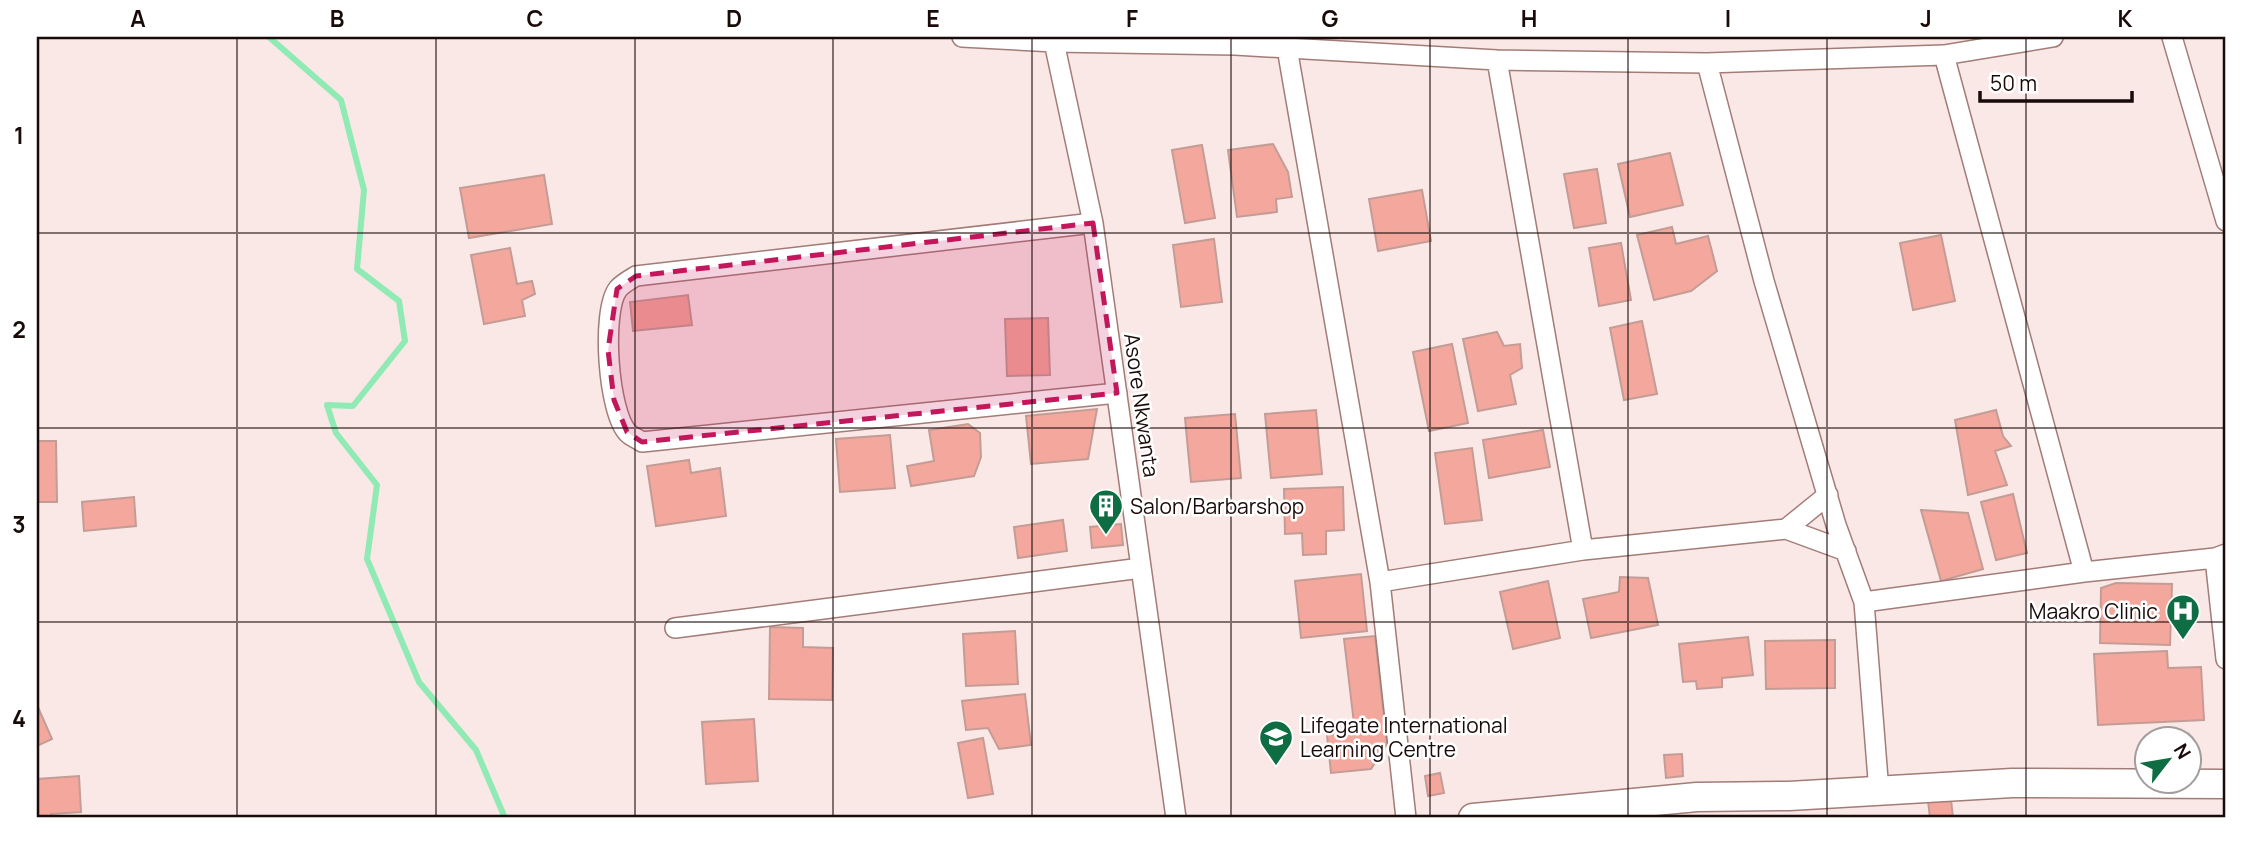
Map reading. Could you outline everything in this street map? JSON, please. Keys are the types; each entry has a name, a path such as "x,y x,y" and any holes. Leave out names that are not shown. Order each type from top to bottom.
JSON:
{"street":[{"path":"962,37 1055,42 1233,41 1287,48 1315,43 1497,60 1707,63 1944,55 2053,37"},
{"path":"2172,37 2223,196 2226,220"},
{"name":"Asore Nkwanta","path":"1055,42 1093,223 1177,818"},
{"path":"1287,48 1380,582 1406,818"},
{"path":"1944,55 2084,572"},
{"path":"1497,60 1583,550"},
{"path":"1707,63 1764,281 1828,495 1864,602 1880,792"},
{"path":"1093,223 636,275 617,289 610,319 608,350 614,400 627,432 642,442 1117,393"},
{"path":"1786,529 1828,495"},
{"path":"1380,582 1583,550 1786,529 1846,551"},
{"path":"1864,602 2221,556 2226,659"},
{"path":"675,628 1141,568"},
{"path":"1473,818 1697,797 1880,792 2012,783 2226,778"}],"highlighted area":[{"path":"1093,223 1117,393 642,442 627,432 614,400 608,350 617,289 636,276"}],"building":[{"path":"1273,144 1288,172 1292,197 1276,199 1277,212 1237,217 1228,150"},
{"path":"1202,145 1215,218 1185,223 1172,150"},
{"path":"1670,153 1683,205 1630,217 1618,164"},
{"path":"1597,169 1606,223 1574,228 1564,174"},
{"path":"544,175 552,224 469,238 460,188"},
{"path":"1422,190 1431,241 1378,251 1369,199"},
{"path":"1672,227 1676,244 1708,236 1717,271 1691,291 1654,300 1637,235"},
{"path":"1941,235 1955,301 1913,310 1900,243"},
{"path":"1214,239 1222,302 1181,307 1173,245"},
{"path":"1621,243 1631,300 1599,306 1589,248"},
{"path":"510,248 517,284 532,281 535,294 522,300 525,316 484,324 471,255"},
{"path":"688,295 692,325 633,331 630,302"},
{"path":"1048,318 1050,375 1007,376 1005,319"},
{"path":"1642,321 1657,394 1624,400 1610,328"},
{"path":"1497,332 1504,346 1520,344 1522,368 1510,375 1516,404 1478,411 1463,339"},
{"path":"1452,344 1468,423 1429,431 1413,352"},
{"path":"1097,409 1088,459 1031,464 1026,416"},
{"path":"1316,410 1322,474 1271,478 1265,414"},
{"path":"1996,410 2003,436 2011,446 1995,451 2007,485 1968,495 1955,420"},
{"path":"1235,414 1241,478 1191,482 1185,418"},
{"path":"968,424 980,433 981,457 974,476 911,486 907,466 934,461 929,430"},
{"path":"1543,430 1550,467 1489,478 1483,440"},
{"path":"890,435 895,488 840,492 836,439"},
{"path":"37,441 56,441 57,502 37,502"},
{"path":"1472,448 1482,520 1445,524 1435,453"},
{"path":"689,460 691,473 720,468 726,516 656,526 647,466"},
{"path":"1343,487 1344,530 1326,531 1326,554 1303,555 1302,533 1285,534 1284,489"},
{"path":"2013,494 2027,553 1996,560 1981,502"},
{"path":"134,497 136,526 84,531 82,502"},
{"path":"1921,510 1968,513 1983,569 1941,581"},
{"path":"1063,520 1067,551 1018,558 1014,527"},
{"name":"Salon/Barbarshop","path":"1121,524 1123,545 1092,548 1090,527"},
{"path":"1361,574 1367,631 1301,638 1295,581"},
{"path":"1620,577 1648,578 1658,625 1591,638 1583,599 1619,592"},
{"path":"1548,581 1560,638 1513,649 1500,592"},
{"path":"2116,583 2172,584 2170,645 2100,643 2101,588"},
{"path":"770,627 803,628 803,647 833,648 832,700 769,699"},
{"path":"1015,631 1018,684 966,686 963,634"},
{"path":"1375,636 1387,744 1371,769 1331,773 1327,735 1355,732 1344,639"},
{"path":"1748,637 1753,675 1722,678 1722,687 1697,689 1696,681 1683,682 1679,644"},
{"path":"1835,640 1835,688 1766,689 1765,641"},
{"path":"2167,651 2168,668 2201,667 2204,720 2098,725 2094,654"},
{"path":"1025,694 1031,745 999,749 988,728 966,730 962,701"},
{"path":"37,705 52,739 37,746"},
{"path":"754,719 758,781 706,784 702,722"},
{"path":"983,738 993,794 968,798 958,743"},
{"path":"1682,754 1683,776 1666,778 1664,755"},
{"path":"1440,773 1444,793 1428,796 1425,776"},
{"path":"79,776 81,812 37,818 37,779"},
{"path":"1951,799 1953,818 1930,818 1928,801"}],"waterway":[{"path":"269,37 341,100 364,190 357,269 399,301 405,341 353,406 327,405 336,433 377,485 367,559 419,682 476,750 505,818"}],"place":[{"name":"Salon/Barbarshop","path":"1106,536"},
{"name":"Maakro Clinic","path":"2183,641"},
{"name":"Lifegate International Learning Centre","path":"1276,767"}]}
